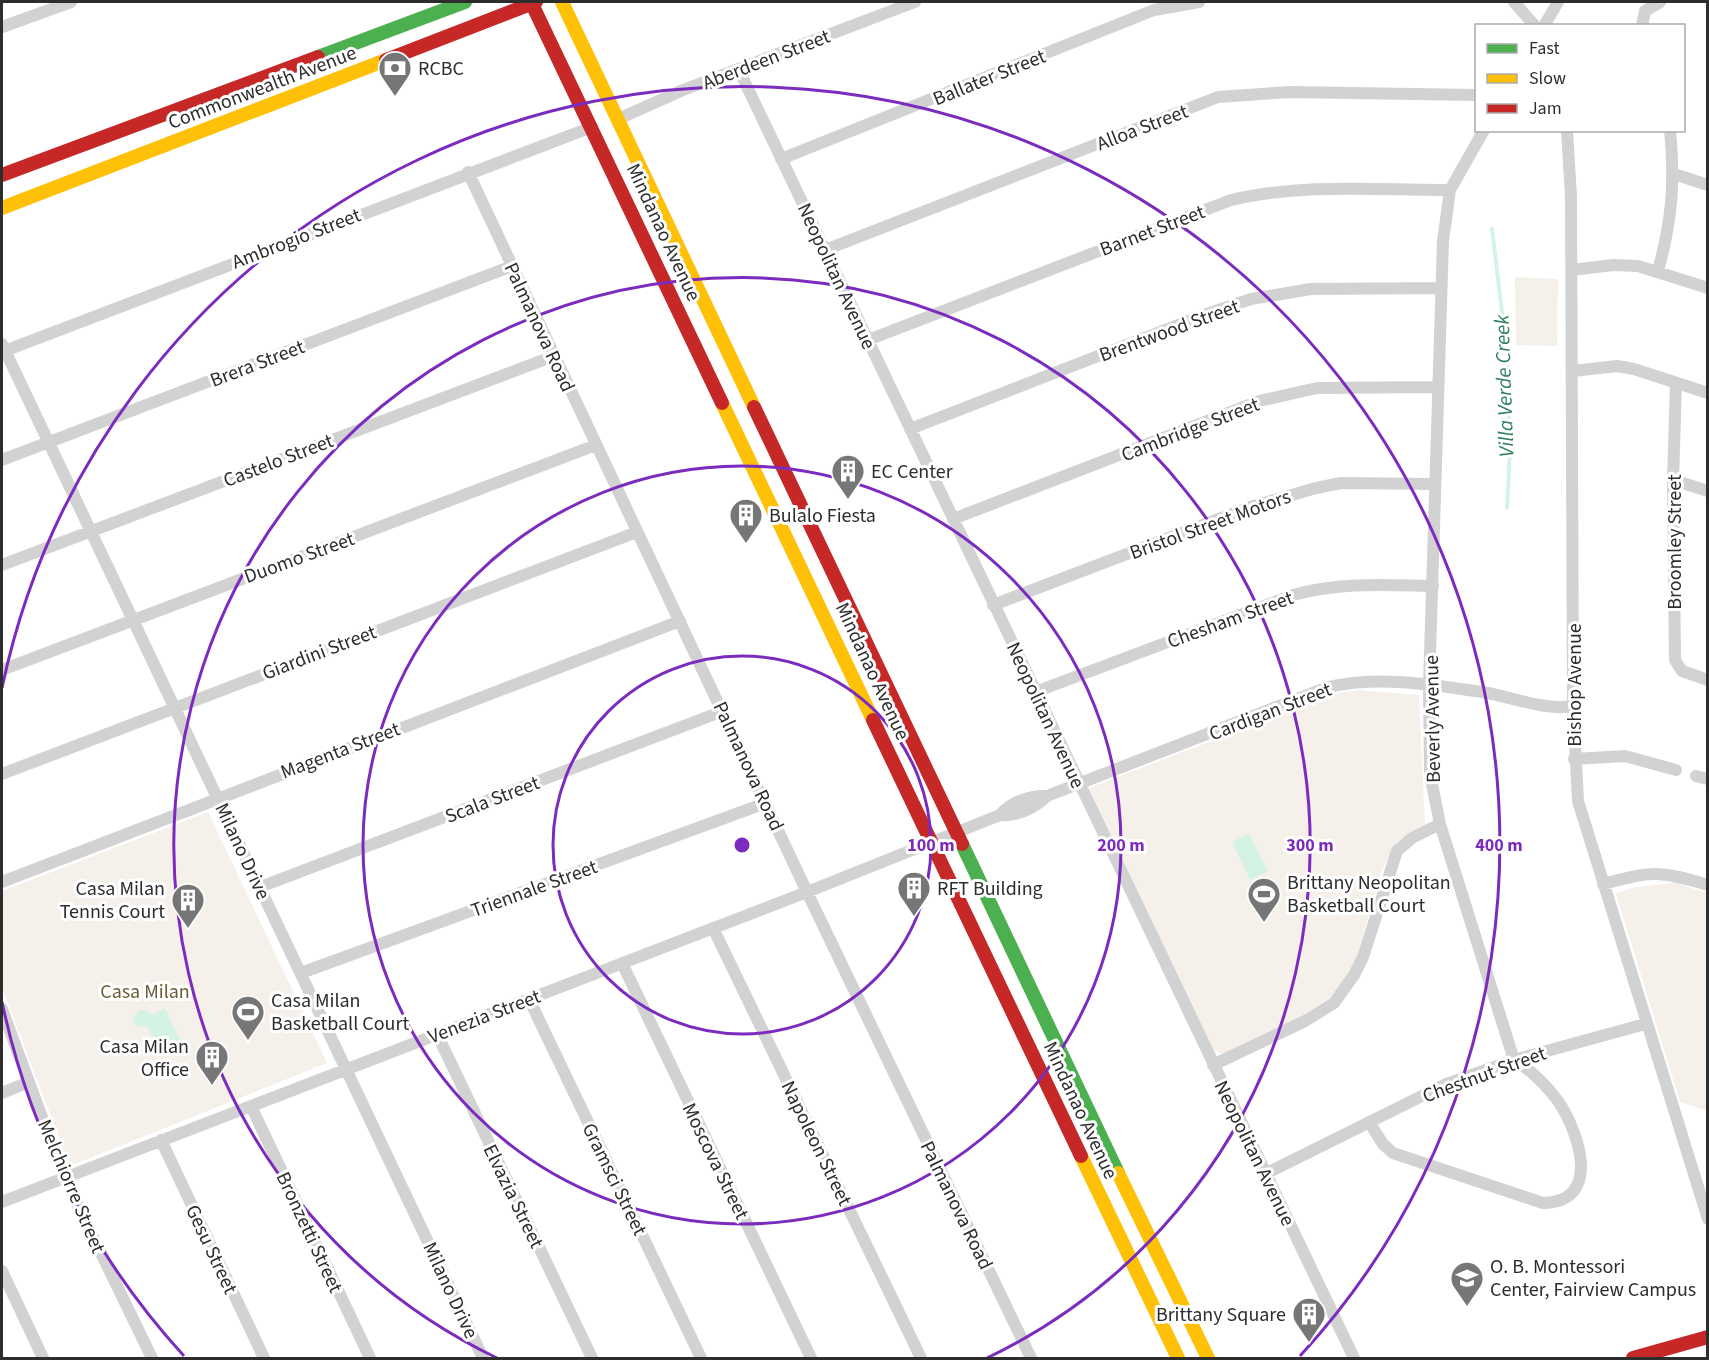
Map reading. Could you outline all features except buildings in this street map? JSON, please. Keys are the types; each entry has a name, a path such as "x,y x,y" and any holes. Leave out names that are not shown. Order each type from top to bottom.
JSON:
{"main road":[{"name":"Commonwealth Avenue","path":"2,175 465,2"},
{"name":"Commonwealth Avenue","path":"2,208 533,2"},
{"name":"Mindanao Avenue","path":"533,2 1178,1359"},
{"name":"Mindanao Avenue","path":"562,2 958,832 1111,1159 1209,1359"},
{"path":"592,127 618,119"},
{"path":"1633,1359 1707,1337"}],"street":[{"path":"2,27 70,2"},
{"name":"Aberdeen Street","path":"618,119 683,90 915,2"},
{"name":"Ballater Street","path":"782,159 1154,10 1199,2"},
{"path":"1514,2 1533,24"},
{"path":"1545,24 1558,2"},
{"path":"1642,24 1645,11 1660,2"},
{"name":"Neopolitan Avenue","path":"739,70 1354,1359"},
{"name":"Alloa Street","path":"825,250 1218,97 1288,92 1475,95"},
{"name":"Ambrogio Street","path":"2,349 592,127"},
{"name":"Beverly Avenue","path":"1483,132 1450,190 1439,288 1429,686 1430,774 1440,824 1514,1060"},
{"name":"Bishop Avenue","path":"1567,132 1572,270 1573,705 1574,759 1578,801 1707,1219"},
{"path":"1658,271 1671,220 1674,174 1670,132"},
{"name":"Palmanova Road","path":"468,172 807,892 1031,1359"},
{"path":"1674,174 1707,184"},
{"name":"Barnet Street","path":"868,340 1231,200 1264,192 1302,189 1450,190"},
{"path":"1572,270 1613,265 1638,266 1707,288"},
{"name":"Brera Street","path":"2,460 512,266"},
{"name":"Brentwood Street","path":"910,429 1201,316 1251,300 1311,289 1439,288"},
{"name":"Milano Drive","path":"2,349 50,441 483,1359"},
{"name":"Castelo Street","path":"2,565 554,356"},
{"path":"1573,371 1617,366 1634,369 1707,393"},
{"name":"Broomley Street","path":"1676,383 1673,480 1675,660 1682,671 1707,680"},
{"name":"Cambridge Street","path":"953,519 1259,402 1317,388 1437,387"},
{"name":"Duomo Street","path":"2,670 134,618 596,445"},
{"path":"1673,480 1707,491"},
{"name":"Bristol Street Motors","path":"993,604 1250,507 1316,488 1341,483 1435,484"},
{"name":"Giardini Street","path":"2,774 175,706 637,532"},
{"name":"Chesham Street","path":"1035,692 1320,588 1346,584 1433,586"},
{"name":"Magenta Street","path":"2,882 680,621"},
{"name":"Cardigan Street","path":"932,842 1000,815 1006,807 1035,795 1047,796 1328,687 1372,680 1525,700 1557,709 1573,705"},
{"name":"Scala Street","path":"260,887 723,711"},
{"path":"1574,759 1625,756 1676,770"},
{"name":"Triennale Street","path":"301,973 766,803"},
{"path":"1213,1065 1305,1022 1334,1003 1354,975 1363,957 1397,851 1412,838 1440,824"},
{"name":"Venezia Street","path":"2,1202 932,842"},
{"path":"1603,884 1649,872 1669,873 1707,885"},
{"name":"Napoleon Street","path":"713,928 921,1359"},
{"name":"Moscova Street","path":"622,963 811,1359"},
{"name":"Gramsci Street","path":"529,999 701,1359"},
{"name":"Melchiorre Street","path":"2,1009 64,1177 152,1359"},
{"name":"Chestnut Street","path":"1265,1174 1444,1085 1514,1060 1646,1024"},
{"name":"Elvazia Street","path":"437,1034 592,1359"},
{"path":"1369,1122 1383,1144 1393,1153 1543,1203 1557,1203 1574,1190 1581,1179 1582,1170 1577,1142 1558,1101 1526,1067 1514,1060"},
{"path":"2,1093 29,1082"},
{"name":"Bronzetti Street","path":"251,1106 370,1359"},
{"name":"Gesu Street","path":"161,1140 264,1359"},
{"path":"2,1271 43,1359"}],"green space":[{"path":"1515,277 1558,279 1557,346 1516,345"},
{"path":"1359,690 1419,695 1425,825 1396,843 1382,870 1357,956 1342,984 1330,997 1300,1017 1223,1054 1213,1050 1089,788 1333,694"},
{"name":"Casa Milan","path":"208,812 327,1063 70,1166 2,988 2,891"},
{"path":"1676,883 1707,893 1707,1111 1680,1102 1616,894 1634,887"}],"shaded area":[{"path":"1249,833 1268,871 1250,880 1232,842"},
{"path":"165,1008 182,1044 162,1055 148,1028 135,1025 133,1017 139,1010 147,1010 152,1015"}],"waterway":[{"name":"Villa Verde Creek","path":"1492,229 1507,354 1510,449 1507,508"}],"traffic: fast":[{"path":"318,57 465,2"},
{"path":"962,844 1118,1173"}],"traffic: slow":[{"path":"562,2 754,407"},
{"path":"2,208 386,60"},
{"path":"722,403 873,720"},
{"path":"1081,1156 1178,1358"},
{"path":"1118,1173 1208,1358"}],"traffic: jam":[{"path":"531,2 722,403"},
{"path":"386,60 536,2"},
{"path":"2,175 318,57"},
{"path":"754,407 962,844"},
{"path":"873,720 1081,1156"},
{"path":"1633,1358 1708,1337"}],"place":[{"name":"RCBC","path":"395,97"},
{"name":"EC Center","path":"848,500"},
{"name":"Bulalo Fiesta","path":"746,544"},
{"name":"RFT Building","path":"914,917"},
{"name":"Brittany Neopolitan Basketball Court","path":"1264,923"},
{"name":"Casa Milan Tennis Court","path":"188,929"},
{"name":"Casa Milan Basketball Court","path":"248,1041"},
{"name":"Casa Milan Office","path":"212,1086"},
{"name":"O. B. Montessori Center, Fairview Campus","path":"1467,1307"},
{"name":"Brittany Square","path":"1309,1343"}]}
